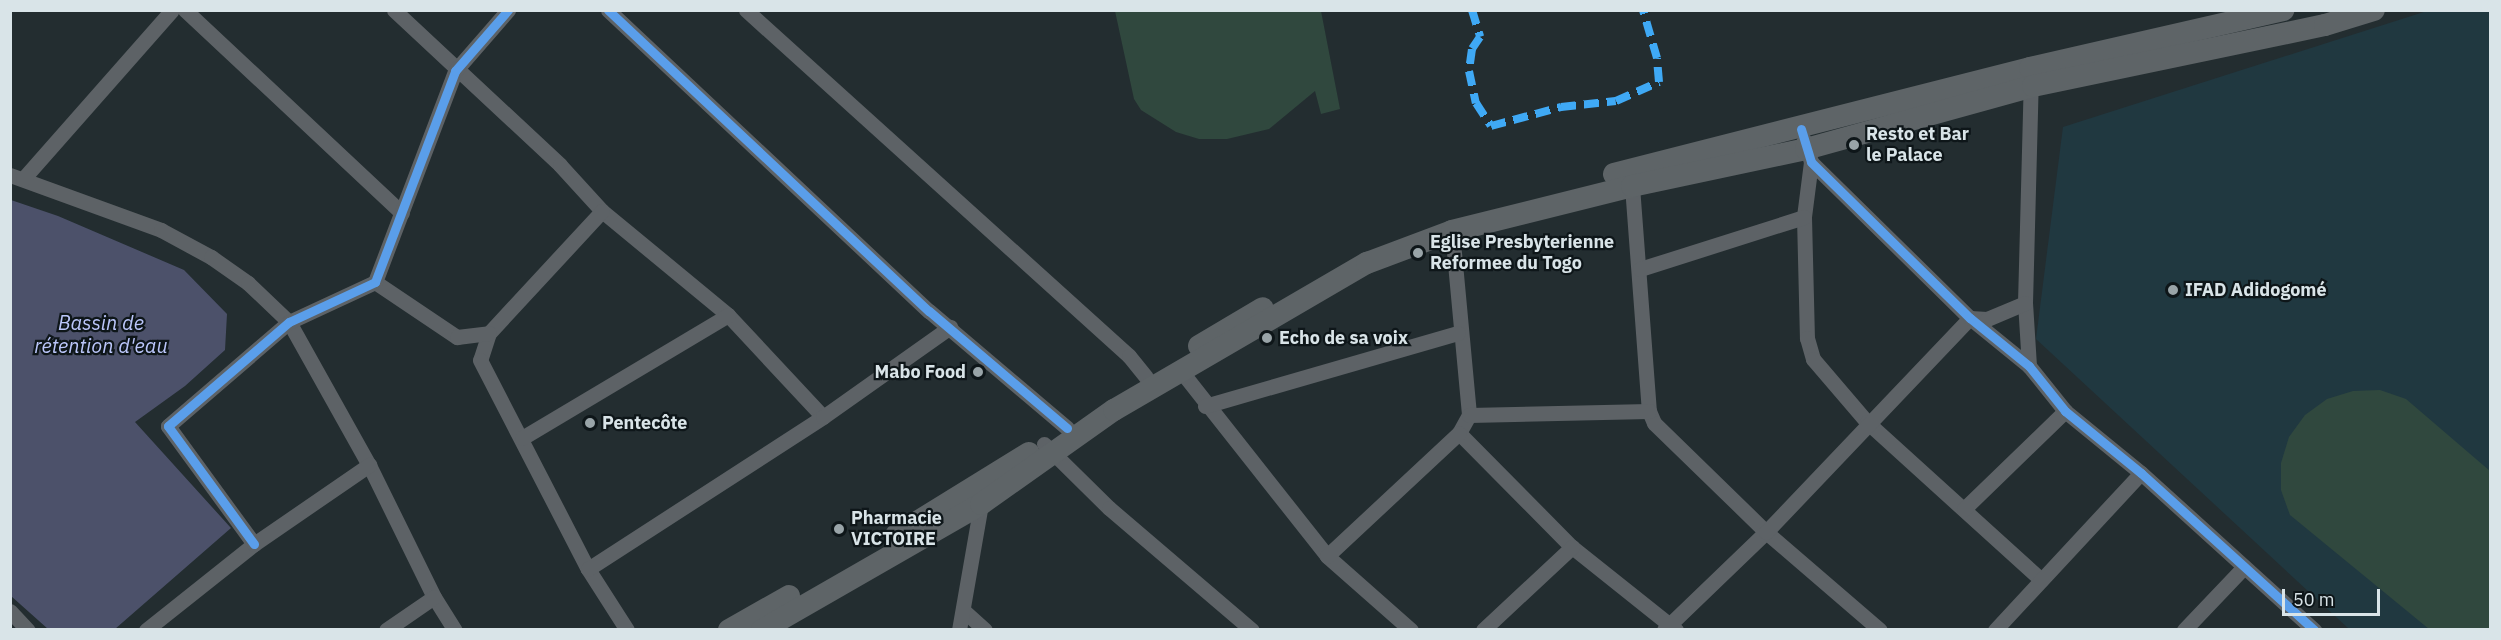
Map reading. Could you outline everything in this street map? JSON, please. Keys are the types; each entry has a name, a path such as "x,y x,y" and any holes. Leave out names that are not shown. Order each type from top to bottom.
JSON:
{"main road":[{"path":"729,630 885,543 1180,371 1234,344 1368,263 1452,231 1632,186 1806,147 2031,76 2283,10"},
{"path":"2031,76 2325,25 2374,10"},
{"path":"762,630 981,504 1048,449 1067,428 1146,377 1365,248 1450,216 1806,147"}],"street":[{"path":"172,10 17,177 160,230 211,257 248,283 289,322 369,465 434,597 455,630"},
{"path":"185,10 402,213"},
{"path":"394,10 455,71 560,165 602,211 728,315 823,417"},
{"path":"254,544 168,426 289,322 375,282 455,71 508,10"},
{"path":"608,10 950,327 1067,428"},
{"path":"746,10 1129,356 1146,377"},
{"path":"2028,366 2025,303 2031,76"},
{"path":"1806,147 1804,217 1808,349 1867,423 2042,580"},
{"path":"1806,147 1970,318 2028,366 2065,411 2142,473 2314,630"},
{"path":"1632,186 1649,411 1654,423 1766,532 1880,630"},
{"path":"480,360 489,333 602,211"},
{"path":"1640,269 1804,217"},
{"path":"1327,556 1459,434 1469,415 1458,333 1452,231"},
{"path":"375,282 457,337 480,360 588,569 627,630"},
{"path":"1459,434 1572,547 1670,628 1766,532 1867,423 1970,318 1987,319 2025,303"},
{"path":"522,438 728,315"},
{"path":"588,569 823,417 950,327"},
{"path":"457,337 489,333"},
{"path":"1205,406 1458,333"},
{"path":"1180,371 1205,406 1327,556 1411,630"},
{"path":"1469,415 1649,411"},
{"path":"1964,509 2065,411"},
{"path":"1048,449 1109,508 1252,630"},
{"path":"146,630 254,544 369,465"},
{"path":"1995,630 2142,473"},
{"path":"959,630 981,504"},
{"path":"1483,630 1572,547"},
{"path":"2184,630 2244,567"},
{"path":"386,630 434,597"},
{"path":"10,611 28,630"},
{"path":"964,611 985,630"}],"shaded area":[{"path":"2427,11 2490,11 2490,629 2349,629 2036,339 2063,127"}],"green space":[{"path":"1115,11 1321,11 1340,109 1321,114 1315,91 1269,129 1227,139 1199,139 1176,132 1141,110 1134,99"},
{"path":"2380,390 2406,399 2490,471 2490,629 2429,629 2290,515 2281,490 2281,463 2289,437 2305,415 2327,399 2353,391"}],"water":[{"name":"Bassin de rétention d'eau","path":"11,200 58,216 184,270 227,314 225,350 185,386 135,422 231,528 115,629 48,629 11,596"}],"marked path":[{"path":"1472,10 1480,37 1472,49 1469,71 1476,103 1491,126 1561,107 1616,101 1659,82 1657,58 1643,10"}],"cycle path":[{"path":"254,544 168,426 289,322 375,282 455,71 508,10"},
{"path":"608,10 929,311 1067,428"},
{"path":"1801,129 1811,162 1970,318 2029,366 2065,411 2141,473 2314,630"}],"place":[{"name":"Resto et Bar le Palace","path":"1854,145"},
{"name":"Eglise Presbyterienne Reformee du Togo","path":"1418,253"},
{"name":"IFAD Adidogomé","path":"2173,290"},
{"name":"Echo de sa voix","path":"1267,338"},
{"name":"Mabo Food","path":"978,372"},
{"name":"Pentecôte","path":"590,423"},
{"name":"Pharmacie VICTOIRE","path":"839,529"}]}
